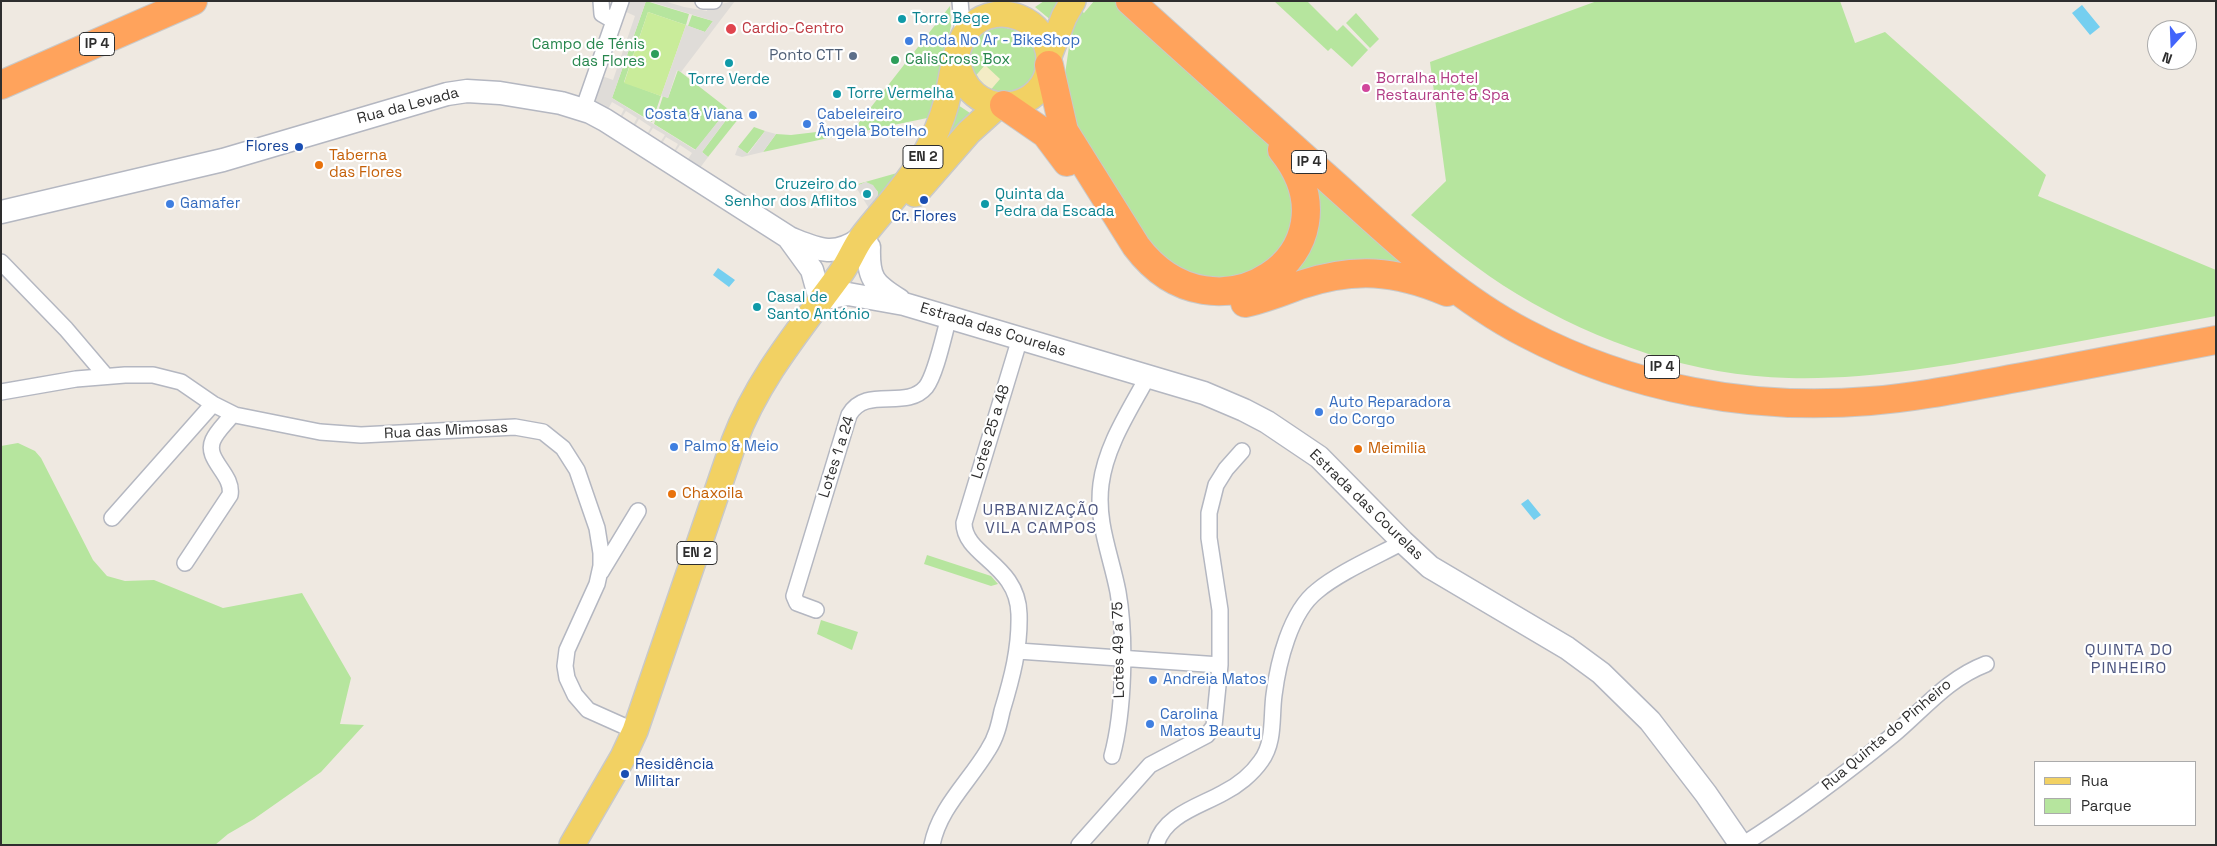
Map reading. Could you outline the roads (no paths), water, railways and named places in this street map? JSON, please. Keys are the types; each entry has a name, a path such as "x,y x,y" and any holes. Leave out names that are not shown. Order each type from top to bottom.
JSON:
{"highway":[{"name":"IP 4","path":"1,72 165,1"},
{"name":"IP 4","path":"1,85 192,1"},
{"name":"IP 4","path":"1128,1 1384,229 1435,272 1494,315 1524,333 1595,364 1639,379 1712,396 1789,404 1870,401 1915,396 2216,340"},
{"path":"1049,61 1059,116 1064,131 1136,246 1152,264 1163,274 1182,284 1194,289 1219,292 1254,285 1278,271 1296,247 1305,221 1304,190 1297,173 1274,142 1172,48 1128,1"},
{"name":"IP 4","path":"1147,1 1379,206 1474,282 1508,305 1544,324 1583,341 1636,360 1676,372 1743,384 1798,386 1867,384 1941,374 2216,323"},
{"path":"1001,105 1048,136 1131,260 1158,285 1179,297 1200,304 1230,305 1262,299 1336,275 1378,273 1419,281 1494,315"}],"main road":[{"name":"EN 2","path":"865,243 969,132 1001,105 1017,103 1029,98 1038,89 1046,78 1049,61 1064,17 1073,1"},
{"path":"1001,105 985,102 973,95 961,78 960,47 971,26 980,19 1016,7 1025,19 1040,32 1046,43 1049,61"},
{"name":"EN 2","path":"572,845 620,762 635,731 743,421 772,368 820,299 865,243 927,150 946,106 960,47"},
{"name":"Rua da Levada","path":"1,212 222,160 453,93 471,91 500,93 556,102 583,110 605,120 788,237"},
{"path":"788,237 814,248 830,251 865,243 869,267 874,281 883,290 904,304"},
{"path":"788,237 819,264 842,272 853,289 867,297"},
{"path":"788,237 812,270 820,299 843,294 904,304"},
{"name":"Estrada das Courelas","path":"904,304 1204,393 1258,417 1296,440 1329,467 1430,567 1576,654 1601,673 1650,721 1742,845"}],"street":[{"path":"601,1 602,14 614,21"},
{"path":"583,110 621,1"},
{"path":"703,1 714,1"},
{"path":"960,1 960,47"},
{"path":"1,262 66,329 106,376"},
{"name":"Lotes 1 a 24","path":"816,610 797,603 794,596 849,414 856,405 866,400 911,396 924,389 932,374 949,317"},
{"name":"Lotes 25 a 48","path":"932,845 943,813 985,755 994,739 1018,651 1019,616 1015,592 1005,575 970,542 964,527 966,514 1020,338"},
{"name":"Rua das Mimosas","path":"1,392 106,376 144,374 164,377 188,386 232,415 314,431 353,435 508,427 530,428 543,432 554,439 567,453 582,482 600,540 602,559 599,575 567,650 566,672 575,695 588,710 635,731"},
{"name":"Lotes 49 a 75","path":"1112,756 1119,725 1121,658 1118,591 1100,520 1101,483 1112,444 1148,376"},
{"path":"112,518 213,404"},
{"path":"185,563 230,495 228,479 214,458 211,449 213,440 232,415"},
{"path":"1079,845 1150,765 1210,733 1214,726 1220,665 1220,603 1208,538 1209,512 1216,485 1226,469 1242,451"},
{"path":"599,575 638,511"},
{"path":"1156,845 1162,831 1171,821 1225,793 1241,782 1261,761 1271,736 1274,697 1280,663 1293,626 1310,597 1323,586 1403,542"},
{"path":"1018,651 1220,665"},
{"name":"Rua Quinta do Pinheiro","path":"1742,845 1784,818 1874,750 1952,681 1986,664"}],"water":[{"path":"2082,5 2100,27 2090,35 2072,13"},
{"path":"718,268 735,280 729,287 713,275"},
{"path":"1528,499 1541,515 1534,520 1521,504"}],"place":[{"name":"Torre Bege","path":"902,19"},
{"name":"Cardio-Centro","path":"731,29"},
{"name":"Roda No Ar - BikeShop","path":"909,41"},
{"name":"Campo de Ténis das Flores","path":"655,54"},
{"name":"Ponto CTT","path":"853,56"},
{"name":"CalisCross Box","path":"895,60"},
{"name":"Torre Verde","path":"729,63"},
{"name":"Borralha Hotel Restaurante & Spa","path":"1366,88"},
{"name":"Torre Vermelha","path":"837,94"},
{"name":"Costa & Viana","path":"753,115"},
{"name":"Cabeleireiro Ângela Botelho","path":"807,124"},
{"name":"Flores","path":"299,147"},
{"name":"Taberna das Flores","path":"319,165"},
{"name":"Cruzeiro do Senhor dos Aflitos","path":"867,194"},
{"name":"Cr. Flores","path":"924,200"},
{"name":"Gamafer","path":"170,204"},
{"name":"Quinta da Pedra da Escada","path":"985,204"},
{"name":"Casal de Santo António","path":"757,307"},
{"name":"Auto Reparadora do Corgo","path":"1319,412"},
{"name":"Palmo & Meio","path":"674,447"},
{"name":"Meimilia","path":"1358,449"},
{"name":"Chaxoila","path":"672,494"},
{"name":"Andreia Matos","path":"1153,680"},
{"name":"Carolina Matos Beauty","path":"1150,724"},
{"name":"Residência Militar","path":"625,774"}],"district":[{"name":"URBANIZAÇÃO VILA CAMPOS","path":"1041,520"},
{"name":"QUINTA DO PINHEIRO","path":"2129,660"}]}
